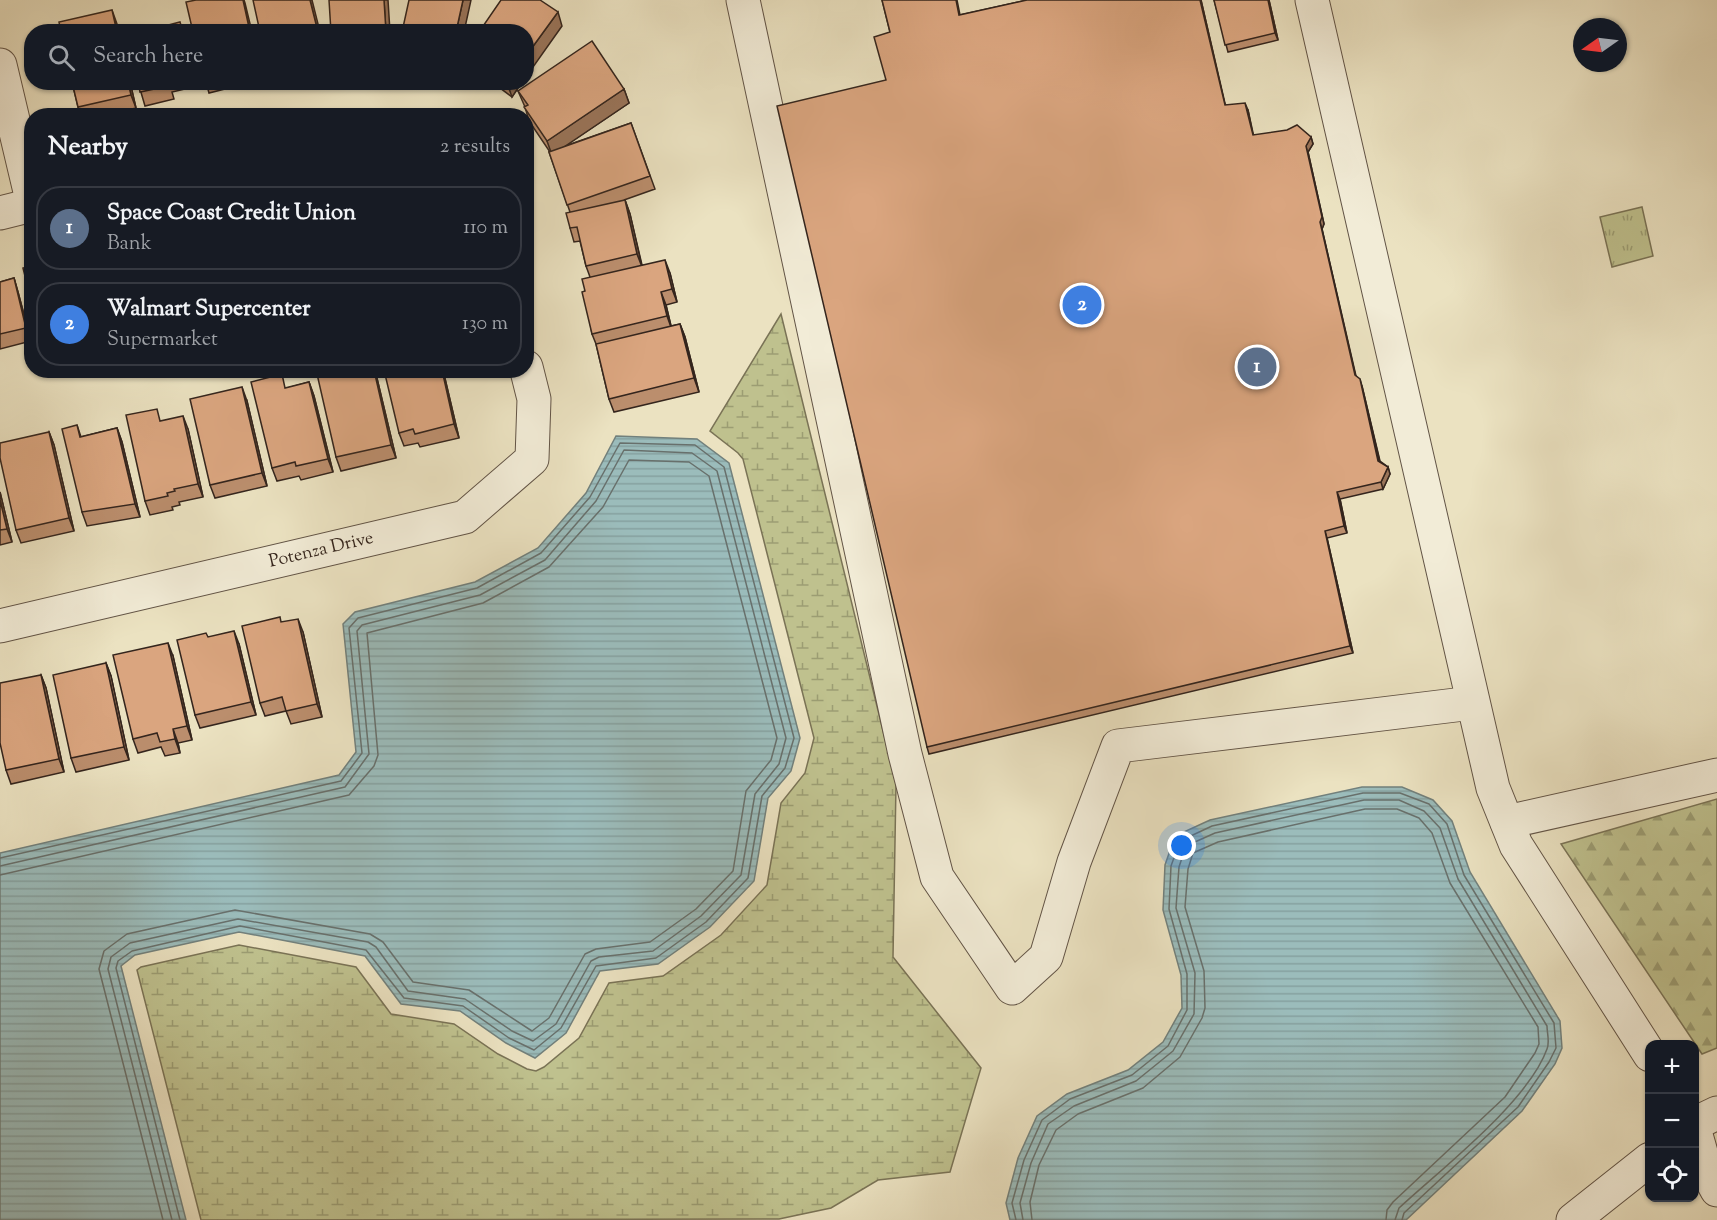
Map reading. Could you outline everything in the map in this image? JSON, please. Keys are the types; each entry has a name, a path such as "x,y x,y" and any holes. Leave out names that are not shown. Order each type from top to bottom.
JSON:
{"street":[{"path":"743,0 905,754 937,877 1012,988 1046,957 1074,862 1118,746 1472,703"},
{"path":"1311,0 1493,788 1527,863 1645,1047"},
{"path":"0,65 24,166"},
{"path":"0,213 24,207"},
{"name":"Potenza Drive","path":"0,626 465,517 532,459 534,399 529,378"},
{"path":"1507,822 1717,775"},
{"path":"1699,1124 1717,1113"},
{"path":"1699,1129 1717,1142"},
{"path":"1699,1142 1706,1170 1717,1190"},
{"path":"1573,1220 1645,1163"}],"green space":[{"path":"1642,207 1653,256 1612,267 1600,217"},
{"path":"781,314 896,784 893,957 981,1068 950,1172 878,1180 831,1208 779,1219 201,1220 137,970 141,967 239,945 356,967 391,1014 454,1024 498,1054 527,1069 536,1071 579,1038 609,983 663,976 721,935 767,885 781,803 805,773 814,738 743,459 710,431"},
{"path":"1717,799 1717,1048 1702,1054 1699,1050 1699,1040 1693,1040 1561,844"}],"water":[{"path":"616,436 697,439 729,463 800,738 791,771 768,798 754,881 710,927 658,964 600,971 566,1033 535,1058 506,1043 460,1011 401,1004 365,956 239,932 135,955 121,966 186,1220 0,1220 0,853 339,775 356,752 343,624 355,612 475,582 538,548 586,493"},
{"path":"1362,787 1402,787 1433,800 1452,821 1470,872 1560,1021 1562,1048 1555,1064 1522,1111 1406,1220 1010,1220 1006,1203 1018,1158 1037,1116 1067,1094 1128,1070 1163,1042 1182,1008 1181,975 1163,910 1165,865 1175,836 1210,820"}],"building":[{"path":"243,0 248,24 191,24 186,2"},
{"path":"253,0 310,0 316,24 258,24"},
{"path":"329,0 384,0 386,24 330,24"},
{"path":"409,0 463,0 458,24 404,24"},
{"path":"501,0 540,0 558,12 534,45 534,24 484,24"},
{"path":"882,0 956,0 959,15 1027,0 1200,0 1225,105 1245,103 1253,135 1287,130 1297,125 1311,137 1306,146 1322,217 1320,222 1355,375 1360,379 1378,461 1388,467 1381,482 1337,492 1344,526 1325,531 1350,646 927,747 777,106 886,80 874,37 890,32"},
{"path":"1214,0 1268,0 1275,33 1225,45"},
{"path":"112,10 115,24 59,24 59,22"},
{"path":"592,41 624,89 547,141 534,122 534,108 525,108 528,105 518,91 534,90 534,80"},
{"path":"74,90 130,90 131,95 78,107"},
{"path":"631,123 650,176 567,205 549,152"},
{"path":"625,200 637,254 586,266 577,227 570,228 566,213"},
{"path":"665,260 672,289 661,292 667,316 592,334 582,292 585,291 582,279"},
{"path":"14,278 24,328 0,334 0,282"},
{"path":"680,324 694,378 609,399 596,344"},
{"path":"266,378 283,378 285,388 309,382 328,459 296,466 295,462 272,468 251,382"},
{"path":"318,378 376,378 391,445 336,457"},
{"path":"386,378 444,378 454,424 415,434 413,429 399,433"},
{"path":"242,387 262,473 210,485 190,399"},
{"path":"157,409 160,421 183,416 198,484 174,489 175,491 167,493 168,496 145,501 126,415"},
{"path":"77,425 80,437 117,428 135,504 82,512 62,429"},
{"path":"49,432 69,518 16,530 0,458 0,443"},
{"path":"0,500 7,529 0,530"},
{"path":"280,617 281,622 298,619 317,704 286,711 282,697 260,703 242,626"},
{"path":"234,631 251,702 195,715 177,640 206,633 208,637"},
{"path":"168,643 187,726 173,729 175,739 160,742 157,733 133,739 113,655"},
{"path":"106,663 124,747 71,758 53,675"},
{"path":"41,675 59,759 6,770 0,743 0,683"}],"place":[{"name":"Walmart Supercenter","path":"1082,305"},
{"name":"Space Coast Credit Union","path":"1257,367"}]}
